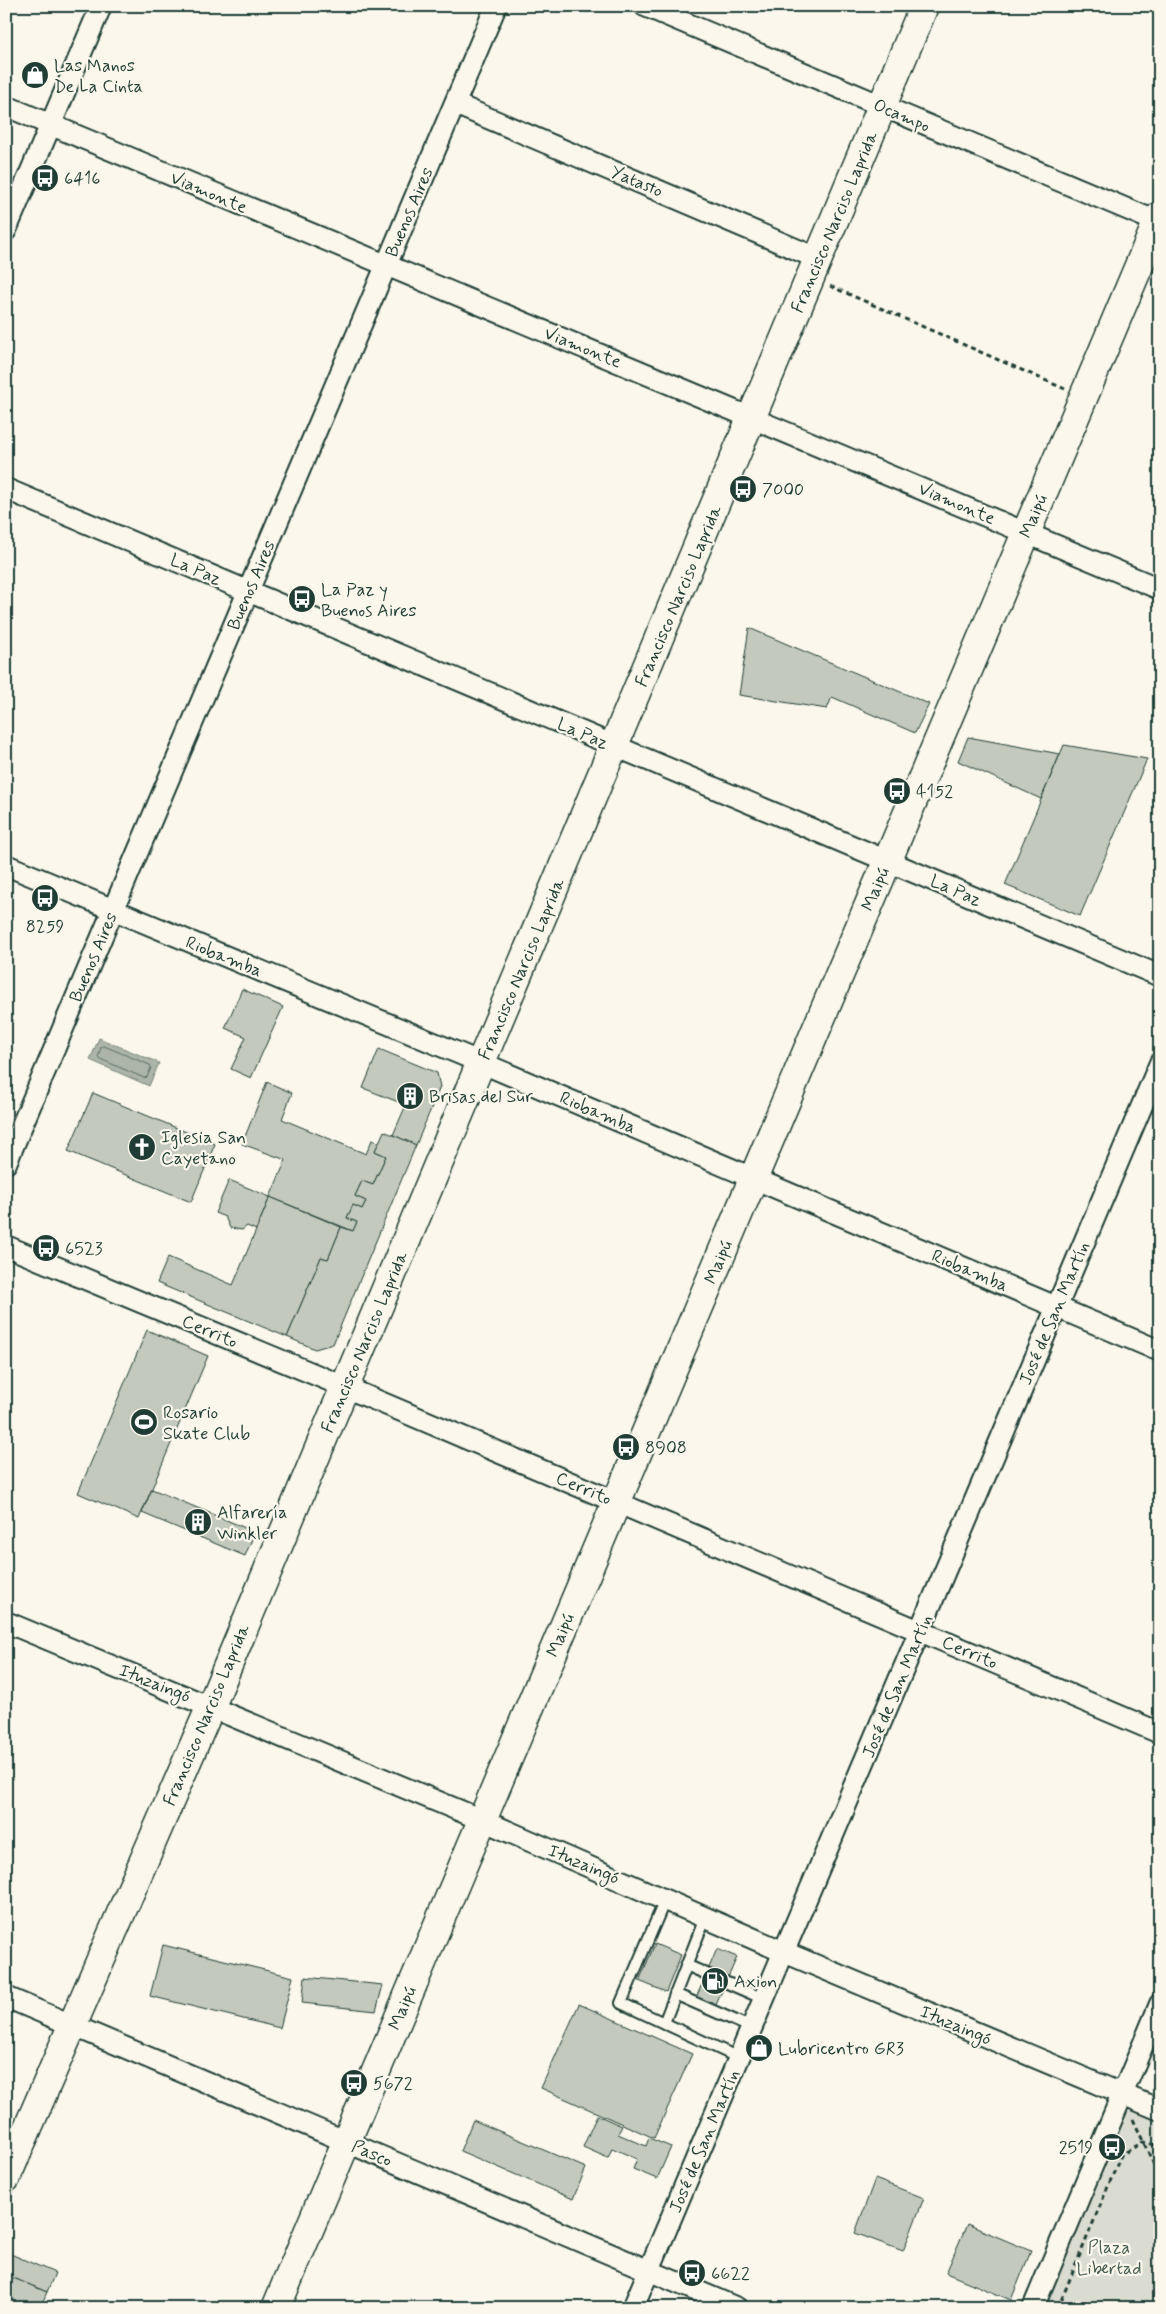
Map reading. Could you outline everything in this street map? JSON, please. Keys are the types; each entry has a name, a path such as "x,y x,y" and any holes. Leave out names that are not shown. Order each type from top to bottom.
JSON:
{"main road":[{"name":"Francisco Narciso Laprida","path":"6,2178 211,1706 924,6"},
{"name":"Maipú","path":"276,2308 1159,221"}],"street":[{"path":"6,230 101,6"},
{"name":"Buenos Aires","path":"6,1163 496,6"},
{"name":"Ocampo","path":"645,6 1159,221"},
{"name":"Yatasto","path":"455,104 815,268"},
{"name":"Viamonte","path":"6,106 386,266 753,417 1160,589"},
{"name":"La Paz","path":"6,489 1160,976"},
{"name":"Riobamba","path":"6,865 482,1063 1160,1351"},
{"name":"José de San Martín","path":"633,2308 1160,1063"},
{"name":"Cerrito","path":"6,1246 345,1387 1160,1733"},
{"name":"Ituzaingó","path":"6,1622 482,1820 784,1952 1160,2110"},
{"name":"Pasco","path":"6,1997 737,2308"},
{"path":"1033,2308 1160,2004"}],"lane":[{"path":"666,1900 621,2003 739,2058"},
{"path":"664,2023 705,1918"},
{"path":"686,1965 764,1999"},
{"path":"675,1994 752,2028"}],"path":[{"path":"815,268 1083,397"},
{"path":"1121,2095 1160,2178"},
{"path":"1058,2308 1121,2155 1143,2142 1160,2146"}],"green space":[{"name":"Plaza Libertad","path":"1121,2095 1160,2110 1160,2308 1033,2308"}],"water":[{"path":"99,1038 159,1063 149,1086 90,1060"}],"building":[{"path":"749,628 929,704 915,733 832,697 827,709 739,695"},
{"path":"968,737 1060,754 1041,799 958,761"},
{"path":"1064,745 1147,759 1080,916 1005,885"},
{"path":"242,989 283,1007 251,1078 231,1069 246,1037 225,1028"},
{"name":"Brisas del Sur","path":"379,1049 437,1073 440,1087 416,1145 393,1135 406,1105 363,1088"},
{"path":"267,1082 292,1093 282,1119 366,1154 372,1140 379,1142 375,1151 386,1156 373,1185 362,1181 355,1196 366,1201 362,1209 353,1205 347,1218 357,1222 353,1231 270,1197 286,1160 242,1144"},
{"name":"Iglesia San Cayetano","path":"93,1093 215,1144 191,1202 68,1151"},
{"path":"384,1131 416,1145 333,1344 315,1349 287,1337 321,1257 328,1259 341,1227 353,1231 357,1222 347,1218 353,1205 362,1209 366,1201 355,1196 362,1181 373,1185 386,1156 375,1151"},
{"path":"229,1180 270,1197 256,1230 247,1226 242,1230 230,1228 225,1217 215,1213"},
{"path":"270,1197 341,1227 328,1259 321,1257 287,1337 157,1283 168,1257 233,1285"},
{"name":"Rosario Skate Club","path":"147,1330 208,1356 139,1519 78,1493"},
{"name":"Alfarería Winkler","path":"152,1489 255,1532 245,1556 142,1513"},
{"path":"655,1944 681,1955 666,1992 639,1981"},
{"path":"163,1945 293,1977 280,2028 150,1996"},
{"name":"Axion","path":"717,1949 737,1957 712,2014 693,2005"},
{"path":"305,1977 383,1985 376,2011 302,2003"},
{"path":"579,2004 692,2054 654,2138 541,2088"},
{"path":"597,2115 622,2126 618,2134 646,2146 649,2138 671,2147 657,2179 633,2169 637,2159 612,2148 608,2158 583,2147"},
{"path":"473,2120 586,2168 573,2199 460,2151"},
{"path":"875,2179 924,2198 903,2251 855,2233"},
{"path":"967,2224 1031,2251 1011,2300 946,2273"},
{"path":"6,2252 55,2273 47,2292 6,2275"},
{"path":"6,2275 47,2292 40,2308 6,2308"}],"place":[{"name":"Las Manos De La Cinta","path":"35,75"},
{"name":"6416","path":"45,178"},
{"name":"7000","path":"743,489"},
{"name":"La Paz y Buenos Aires","path":"302,599"},
{"name":"4152","path":"897,791"},
{"name":"8259","path":"45,898"},
{"name":"Brisas del Sur","path":"410,1096"},
{"name":"Iglesia San Cayetano","path":"142,1147"},
{"name":"6523","path":"46,1248"},
{"name":"Rosario Skate Club","path":"144,1422"},
{"name":"8908","path":"626,1447"},
{"name":"Alfarería Winkler","path":"198,1522"},
{"name":"Axion","path":"715,1981"},
{"name":"Lubricentro GR3","path":"759,2048"},
{"name":"5672","path":"354,2083"},
{"name":"2519","path":"1112,2147"},
{"name":"6622","path":"692,2273"}]}
